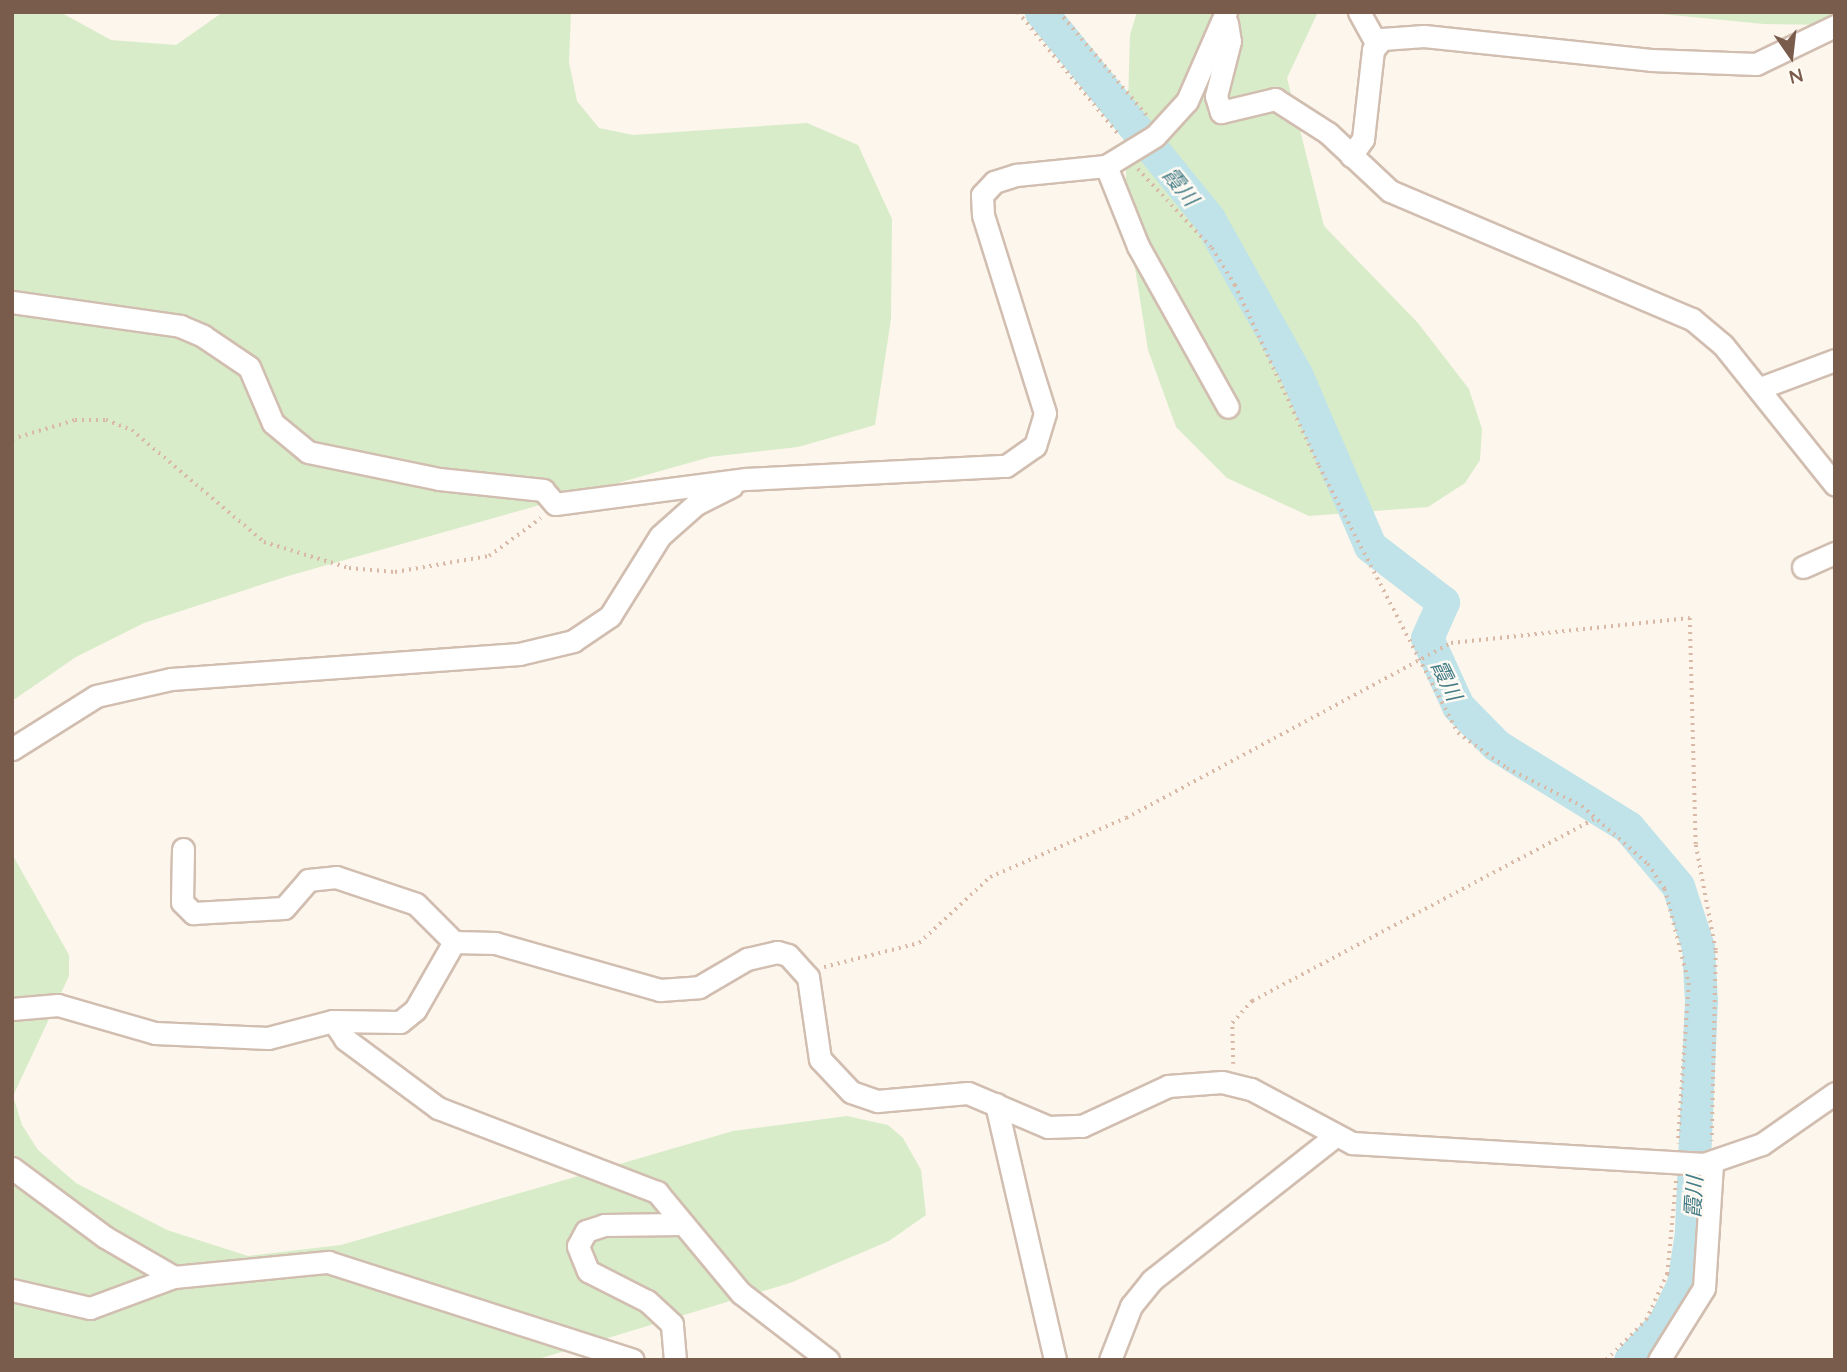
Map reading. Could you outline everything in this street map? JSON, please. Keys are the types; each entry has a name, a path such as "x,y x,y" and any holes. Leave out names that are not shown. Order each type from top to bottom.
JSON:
{"street":[{"path":"1351,156 1363,139 1376,43 1359,12"},
{"path":"12,302 180,326 203,336 249,367 273,424 308,452 439,479 543,490 555,504 746,479 991,470 1027,456 1041,436 1045,413 983,215 982,195 994,182 1016,175 1106,166 1133,153 1158,134 1187,101 1226,15"},
{"path":"1226,15 1230,41 1216,96 1221,112 1275,99 1351,156 1390,191 1692,319 1760,388 1835,485"},
{"path":"1376,43 1424,36 1651,60 1756,64 1835,26"},
{"path":"1106,166 1139,246 1227,407"},
{"path":"1760,388 1835,360"},
{"path":"12,749 96,696 171,680 519,654 573,641 610,616 660,536 696,504 746,479"},
{"path":"1803,568 1835,553"},
{"path":"183,849 182,902 193,913 284,908 308,880 336,877 416,904 454,942 495,943 660,990 699,988 761,953 788,955 808,977 820,1059 850,1092 877,1101 968,1093 1066,1128 1168,1086 1236,1084 1335,1136 1397,1149 1694,1164 1762,1144 1835,1093"},
{"path":"12,1009 58,1005 155,1033 250,1039 333,1021 388,1023 409,1017 454,942"},
{"path":"333,1021 345,1039 438,1108 639,1181 666,1200 681,1224 741,1293 828,1360"},
{"path":"996,1104 1055,1360"},
{"path":"1110,1360 1131,1306 1152,1280 1335,1136"},
{"path":"1659,1360 1706,1280 1694,1164"},
{"path":"12,1168 105,1237 174,1277"},
{"path":"675,1360 672,1324 647,1301 588,1271 578,1246 586,1231 604,1225 681,1224"},
{"path":"12,1290 90,1308 174,1277 328,1262 634,1360"}],"path":[{"path":"1018,12 1212,248 1235,285 1421,657 1447,717 1473,747 1564,793 1597,818 1648,864 1675,914 1689,983 1694,1164"},
{"path":"1059,12 1158,134"},
{"path":"12,439 75,420 119,425 264,542 349,568 394,572 489,556 555,504"},
{"path":"808,977 836,963 919,943 990,877 1126,818 1444,646 1677,618 1693,621 1696,845 1716,951 1694,1164 1667,1274 1646,1320 1606,1360"},
{"path":"1236,1084 1232,1023 1252,1001 1597,818"}],"green space":[{"path":"12,12 60,12 111,40 176,45 223,12 571,12 569,62 577,101 599,128 633,135 807,123 858,145 892,219 891,319 875,425 798,447 710,457 288,576 144,623 76,657 12,701"},
{"path":"1137,12 1318,12 1287,78 1324,226 1418,323 1469,389 1482,429 1480,460 1465,483 1428,507 1309,516 1227,478 1176,427 1148,350 1125,205 1130,35"},
{"path":"1641,12 1835,12 1835,25 1764,24"},
{"path":"12,854 69,955 69,976 13,1096 22,1125 38,1150 76,1183 167,1230 248,1256 341,1245 733,1131 847,1116 888,1125 903,1138 921,1170 926,1215 889,1241 790,1283 535,1360 12,1360"}],"waterway":[{"name":"霞川","path":"1041,12 1209,219 1296,374 1370,546 1443,602 1427,638 1458,706 1496,745 1628,827 1678,886 1698,947 1701,1000 1691,1233 1683,1284 1664,1323 1630,1360"}]}
